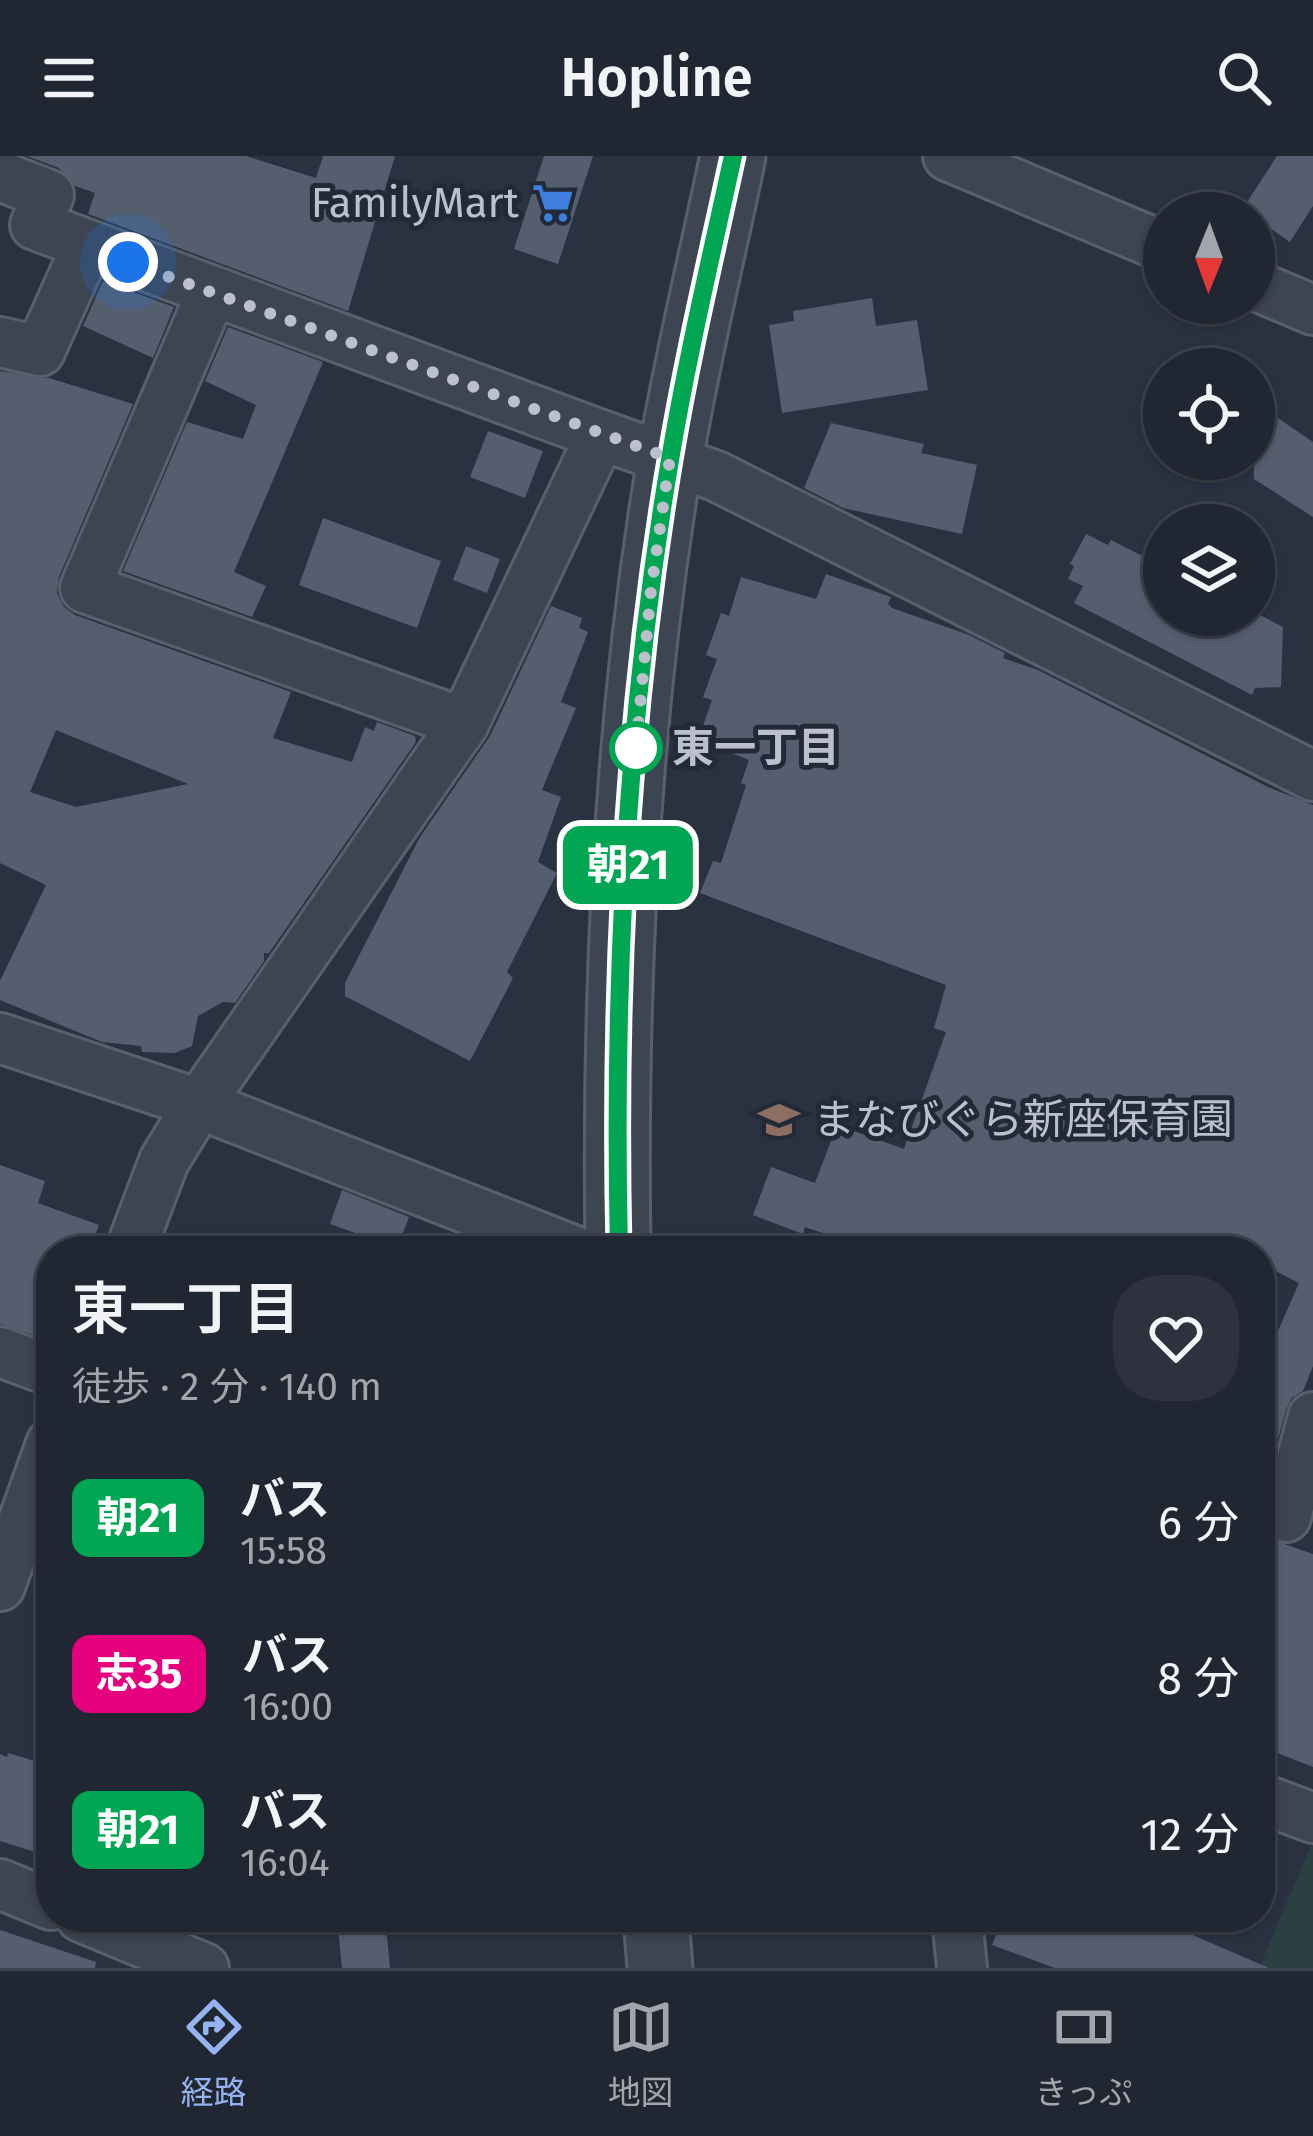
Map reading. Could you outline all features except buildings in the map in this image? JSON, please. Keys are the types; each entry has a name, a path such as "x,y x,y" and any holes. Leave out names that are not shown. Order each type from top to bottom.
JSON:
{"street":[{"path":"619,1236 615,1072 651,590 670,458 733,156"},
{"path":"949,156 1143,238"},
{"path":"0,176 55,175 35,226 716,476 1313,776"},
{"path":"0,342 40,351 86,248"},
{"path":"212,292 86,588 464,723"},
{"path":"1275,294 1313,310"},
{"path":"136,1236 164,1161 199,1104 464,723 601,435"},
{"path":"0,1038 199,1104 536,1236"},
{"path":"0,1352 36,1365"},
{"path":"1286,1517 1313,1418"},
{"path":"0,1586 36,1486"},
{"path":"1275,1804 1313,1818"},
{"path":"0,1884 36,1899"},
{"path":"117,1932 204,1968"},
{"path":"657,1932 660,1968"},
{"path":"958,1932 962,1968"}],"green space":[{"path":"1313,1841 1313,1968 1259,1968"}],"bus line":[{"name":"朝21","path":"619,1236 615,1072 636,742 651,590 670,458 733,156"}],"place":[{"name":"FamilyMart","path":"553,203"},
{"name":"東一丁目","path":"636,748"},
{"name":"まなびぐら新座保育園","path":"779,1120"}],"route":[{"path":"128,262 670,458 636,748"}]}
